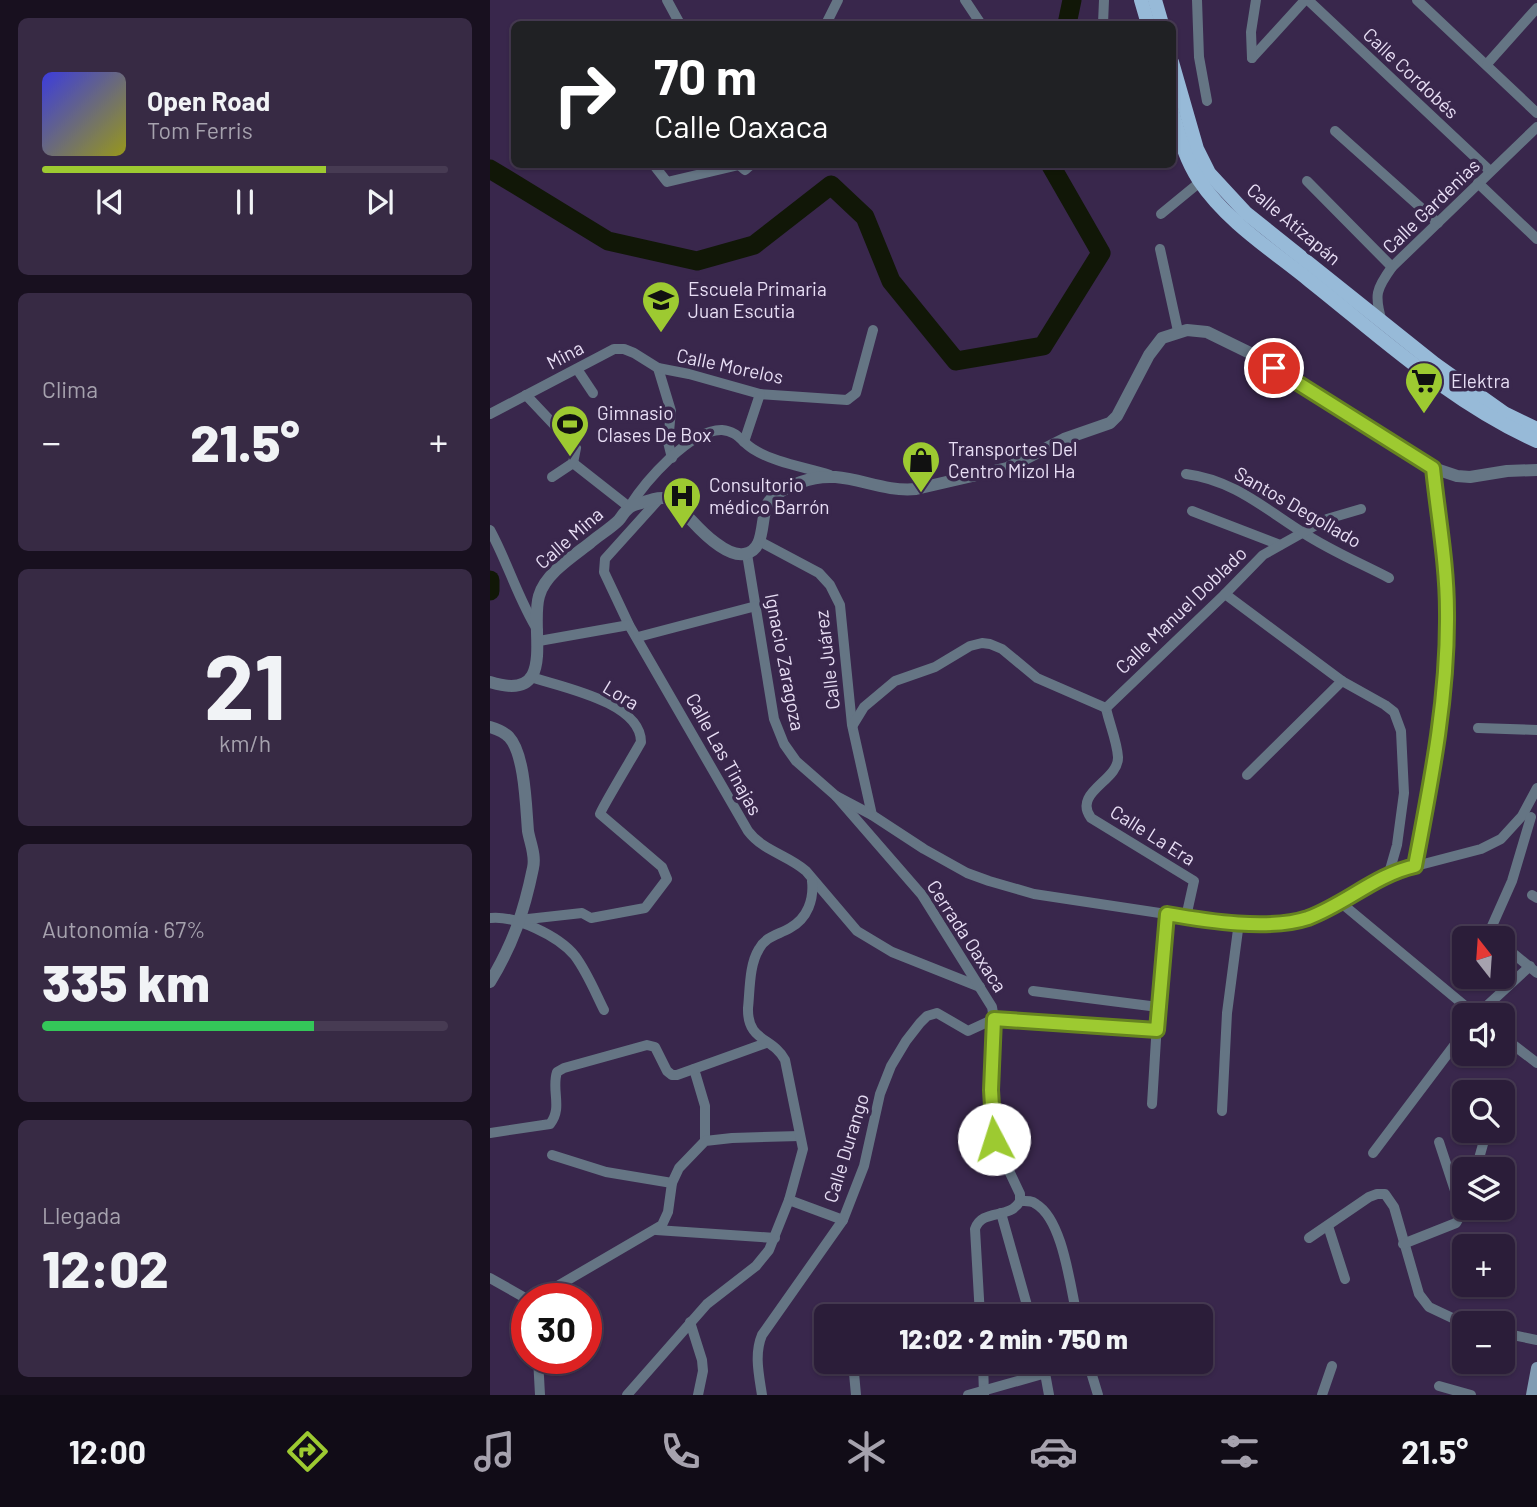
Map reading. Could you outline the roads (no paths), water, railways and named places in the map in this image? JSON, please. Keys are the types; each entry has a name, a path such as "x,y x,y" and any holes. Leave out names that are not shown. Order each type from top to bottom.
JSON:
{"main road":[{"path":"1142,0 1147,21"},
{"path":"1155,0 1161,21"},
{"name":"Calle Atizapán","path":"1176,76 1197,149 1209,173 1246,213 1377,327"},
{"name":"Calle Atizapán","path":"1176,124 1185,154 1200,181 1239,224 1377,327"},
{"path":"1377,327 1504,413 1537,429"},
{"path":"1377,327 1422,371 1494,420 1537,441"},
{"path":"1532,1395 1537,1368"}],"street":[{"path":"667,0 678,21"},
{"path":"1103,21 1104,0"},
{"path":"1197,0 1199,57 1207,101"},
{"path":"1255,0 1251,32 1252,58 1306,0"},
{"name":"Calle Cordobés","path":"1306,0 1490,171"},
{"path":"827,21 834,1"},
{"path":"969,1 979,21"},
{"path":"1424,2 1537,113"},
{"path":"1487,64 1537,8"},
{"name":"Calle Gardenias","path":"1377,327 1379,285 1392,267 1537,127"},
{"path":"1335,131 1438,223"},
{"path":"656,168 667,182 734,168"},
{"path":"1161,214 1200,181"},
{"path":"1307,181 1392,267"},
{"path":"1478,183 1537,239"},
{"path":"1160,250 1178,331"},
{"name":"Calle Morelos","path":"672,458 668,442 671,411 657,368 760,394 847,400 856,393 873,330"},
{"path":"629,507 656,472 672,458 697,438 708,432 723,430 737,434 744,442 768,456 830,475 903,490 1007,468 1065,439 1110,423 1122,408 1162,338 1178,331 1197,330 1207,332 1252,354 1433,468 1457,476 1470,477 1507,471 1537,470"},
{"name":"Mina","path":"490,414 614,349 624,349 657,368"},
{"path":"576,369 593,393"},
{"path":"744,442 760,394"},
{"path":"526,395 576,448 573,463 552,477"},
{"path":"573,463 629,507"},
{"path":"1415,866 1433,775 1445,675 1447,611 1433,468"},
{"name":"Santos Degollado","path":"1186,474 1230,485 1257,500 1303,533 1389,578"},
{"path":"629,507 660,498 673,501 694,524 730,553 747,554 753,551 759,541 767,504 773,497 803,481 830,475"},
{"name":"Calle Las Tinajas","path":"660,498 605,559 603,565 629,625 748,831 756,843 799,865 857,931 892,952 981,987"},
{"name":"Calle Mina","path":"531,677 535,668 539,637 537,609 543,586 629,507"},
{"name":"Calle Manuel Doblado","path":"1105,708 1263,555 1326,519 1361,509"},
{"path":"1192,511 1280,545"},
{"path":"490,530 505,556 526,613 539,637 629,625"},
{"name":"Calle Juárez","path":"759,541 819,573 841,605 852,725 872,815"},
{"name":"Ignacio Zaragoza","path":"747,554 777,731 796,761 836,796"},
{"path":"1226,593 1342,681 1394,712 1401,731 1402,813 1390,873"},
{"path":"638,637 756,606"},
{"path":"852,725 864,707 895,681 944,663 971,646 982,643 996,646 1010,654 1037,678 1105,708"},
{"path":"490,682 519,685 531,677"},
{"name":"Lora","path":"519,920 582,913 591,918 645,908 667,879 662,867 600,814 641,742 641,733 635,721 600,699 531,677"},
{"path":"1247,775 1342,681"},
{"name":"Calle La Era","path":"1105,708 1118,758 1116,768 1089,796 1087,812 1091,818 1194,881 1186,918"},
{"path":"490,727 503,732 513,742 525,784 528,830 534,864 517,931 490,982"},
{"path":"1478,728 1537,730"},
{"path":"1492,926 1511,881 1537,788"},
{"path":"836,796 967,873 1034,894 1186,918 1282,924 1308,917 1340,902 1390,873 1481,849 1501,839 1530,817"},
{"name":"Cerrada Oaxaca","path":"836,796 922,895 992,1007 994,1019 991,1090 994,1139 1020,1194 1020,1201"},
{"path":"626,1395 707,1304 763,1259 775,1238 789,1200 803,1149 785,1060 780,1052 753,1031 748,1018 756,954 766,939 792,928 806,913 813,894 812,880"},
{"path":"1340,902 1462,1003"},
{"path":"1152,1104 1167,914"},
{"path":"490,918 519,920 573,953 604,1010"},
{"path":"1222,1111 1227,1013 1239,922"},
{"path":"1492,1003 1535,970 1516,955"},
{"name":"Cerrada Oaxaca","path":"1033,991 1158,1007"},
{"name":"Calle Durango","path":"762,1395 758,1345 762,1335 843,1220 864,1166 880,1094 891,1066 906,1041 919,1023 932,1013 937,1013 968,1031 994,1019"},
{"path":"994,1019 1157,1030"},
{"path":"490,1133 550,1124 557,1110 555,1077 557,1072 564,1068 648,1045 655,1047 667,1071 672,1075 766,1043"},
{"path":"1515,1046 1537,1063"},
{"path":"1373,1153 1452,1048"},
{"path":"694,1069 705,1106 705,1141"},
{"path":"563,1283 656,1230 666,1218 672,1183 679,1168 705,1141 800,1136"},
{"path":"1439,1142 1452,1178"},
{"path":"552,1155 606,1172 672,1183"},
{"path":"1309,1238 1369,1197 1385,1194 1394,1207 1419,1294 1429,1307 1452,1318"},
{"path":"789,1200 843,1220"},
{"path":"979,1304 975,1229 982,1218 1013,1211 1020,1201 1031,1201 1038,1204 1054,1223 1074,1304"},
{"path":"1001,1213 1027,1304"},
{"path":"1403,1244 1447,1228 1458,1220"},
{"path":"1328,1227 1345,1279"},
{"path":"656,1230 775,1238"},
{"path":"490,1278 511,1290"},
{"path":"690,1322 702,1360 703,1371 698,1395"},
{"path":"1515,1335 1537,1340"},
{"path":"1322,1395 1332,1366"},
{"path":"539,1374 540,1395"},
{"path":"854,1374 856,1395"},
{"path":"983,1374 984,1393"},
{"path":"968,1395 984,1393 1043,1374"},
{"path":"1046,1374 1049,1395"},
{"path":"1092,1374 1098,1395"},
{"path":"1439,1386 1471,1395"}],"waterway":[{"path":"1068,21 1072,0"},
{"path":"490,169 608,241 697,261 754,245 831,185 865,217 891,281 956,361 1043,346 1101,253 1052,168"},
{"path":"490,580 490,591"}],"place":[{"name":"Escuela Primaria Juan Escutia","path":"661,334"},
{"name":"Elektra","path":"1424,415"},
{"name":"Gimnasio Clases De Box","path":"570,458"},
{"name":"Transportes Del Centro Mizol Ha","path":"921,494"},
{"name":"Consultorio médico Barrón","path":"682,530"}]}
